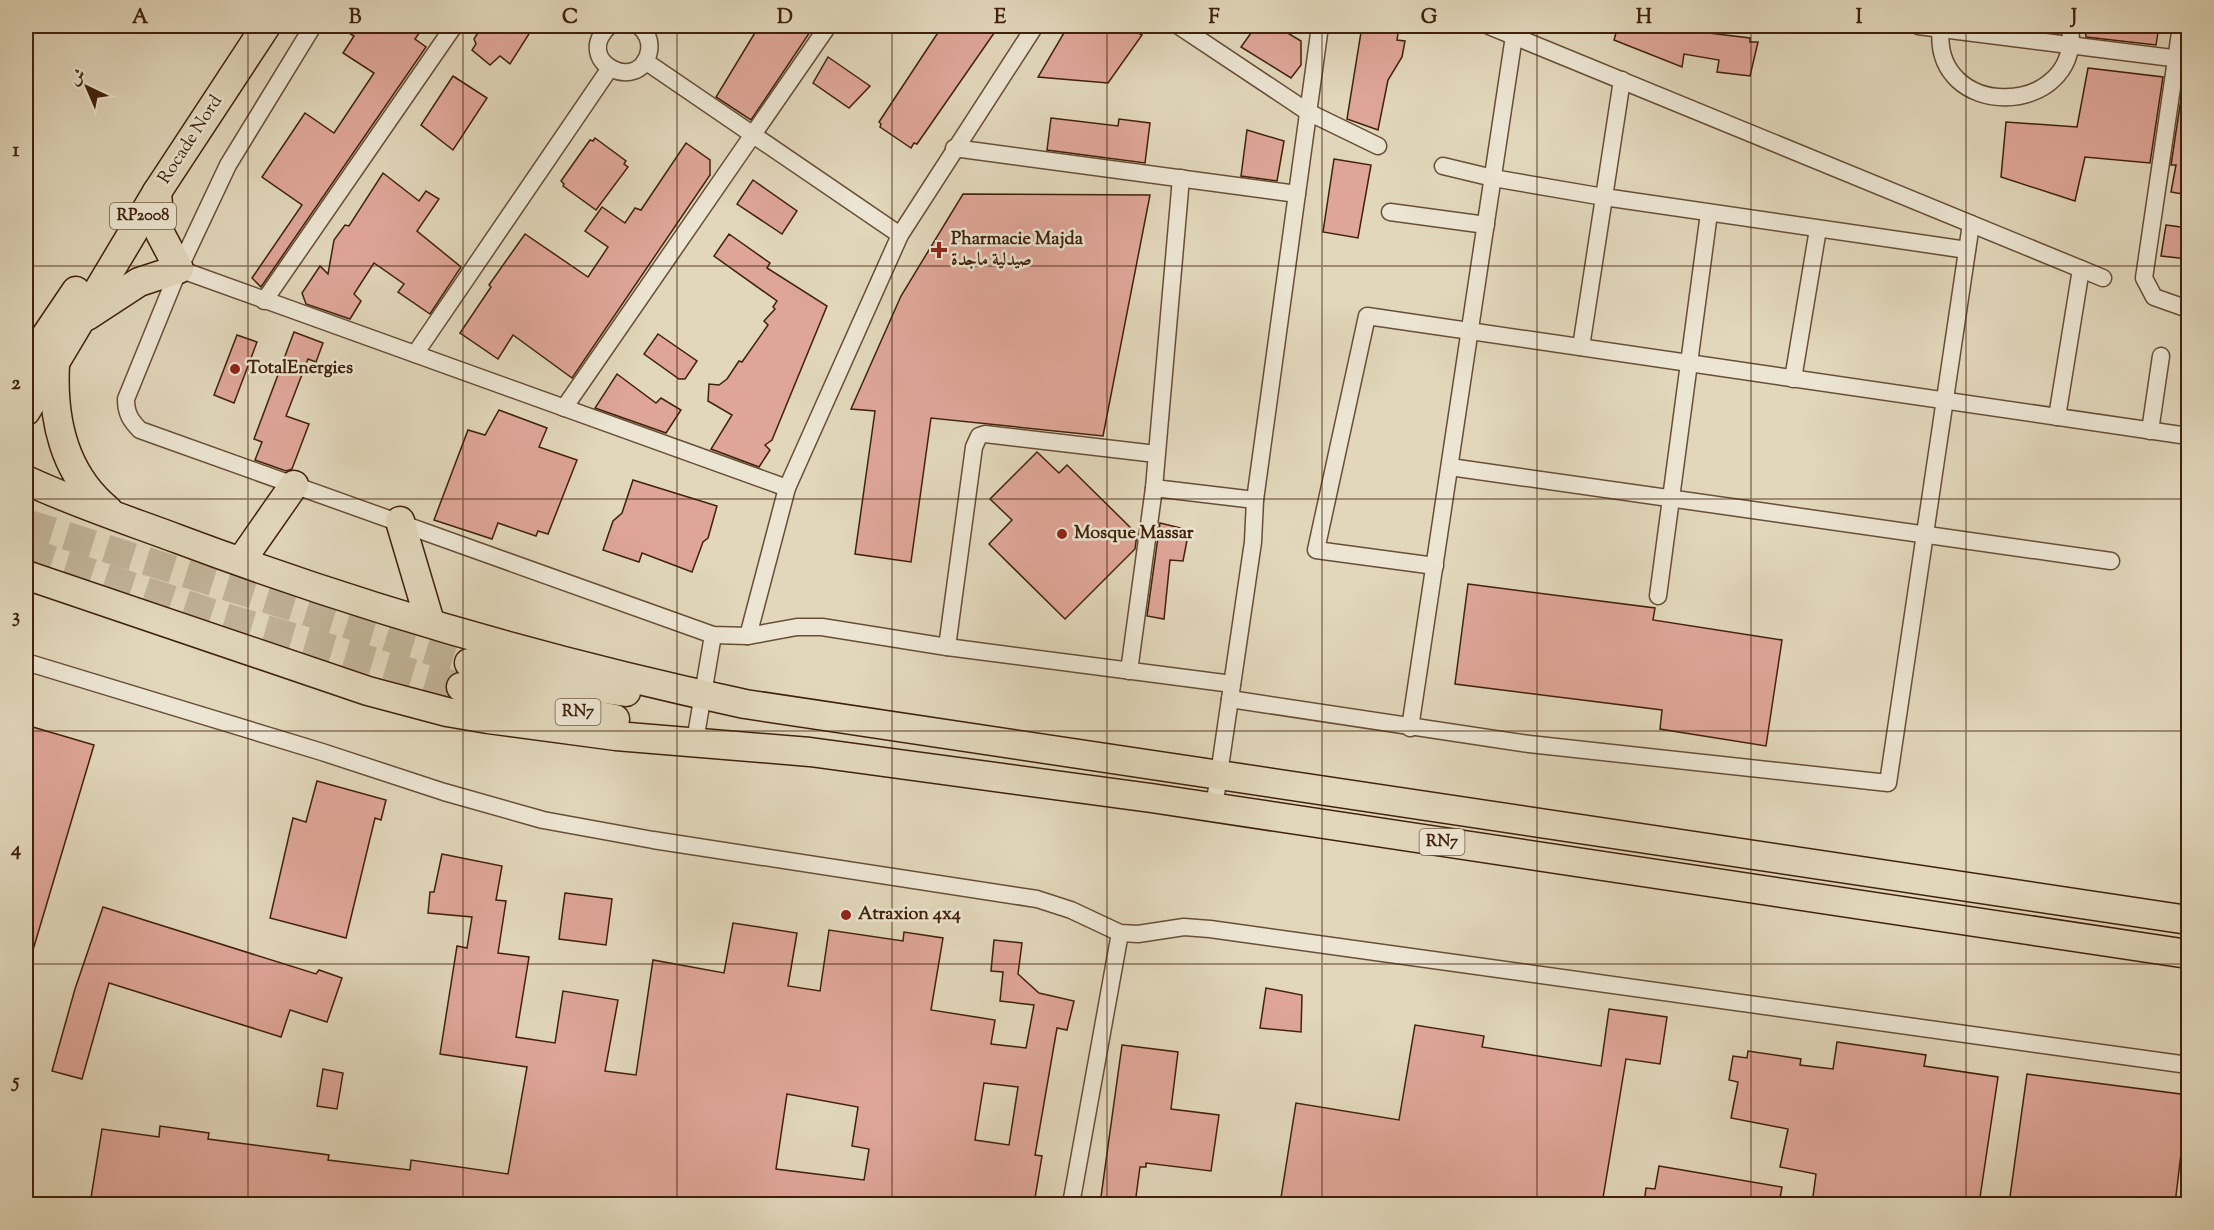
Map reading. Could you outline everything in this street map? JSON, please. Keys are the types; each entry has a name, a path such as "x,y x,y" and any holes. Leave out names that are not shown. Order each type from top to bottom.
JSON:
{"highway":[{"name":"Rocade Nord","path":"26,365 249,26"},
{"name":"Rocade Nord","path":"26,411 157,192 266,26"},
{"path":"76,324 139,282 179,269 160,233 157,192"},
{"path":"55,364 55,407 66,451 85,486 115,515"},
{"path":"26,480 241,561 430,622 616,675 703,695"},
{"path":"241,561 294,485"},
{"path":"400,521 430,622"},
{"path":"26,575 407,702 447,712 552,729 695,741"},
{"name":"RN7","path":"2188,920 800,713 703,695 583,687 465,675 496,698 611,718 695,741 810,752 1214,808 2188,954"}],"street":[{"path":"313,26 228,165 179,269 129,387 126,411 131,422 140,430 400,521 713,635 748,636 797,627 822,627 947,647 1129,671 1410,728 1648,759 1887,783 1971,224"},
{"path":"264,301 454,26"},
{"path":"602,28 598,47 604,63 610,68 625,72 633,71 645,61 649,54 648,38 639,26"},
{"path":"564,408 751,134 828,26"},
{"path":"748,636 787,488 900,235 954,148 1035,26"},
{"path":"1181,26 1308,112 1377,146"},
{"path":"1214,808 1253,542 1256,500 1320,26"},
{"path":"1489,26 2103,278"},
{"path":"1918,26 1941,27 2182,59"},
{"path":"1941,27 1943,53 1954,75 1973,91 1997,98 2022,97 2044,86 2061,67 2069,44 2070,26"},
{"path":"2181,26 2182,59 2144,278 2154,297 2188,309"},
{"path":"1410,728 1514,36"},
{"path":"645,61 900,235"},
{"path":"415,354 610,68"},
{"path":"1581,347 1622,80"},
{"path":"954,148 1297,194"},
{"path":"1443,166 1493,178 1604,197 1967,250"},
{"path":"1129,671 1154,488 1181,178"},
{"path":"1390,212 1486,225"},
{"path":"1658,596 1709,213"},
{"path":"1793,378 1818,229"},
{"path":"179,269 787,488"},
{"path":"2057,417 2081,269"},
{"path":"1435,566 1316,550 1368,316 2181,435"},
{"path":"2150,431 2161,356"},
{"path":"947,647 974,447 979,436 985,434 1156,454"},
{"path":"1450,467 2111,561"},
{"path":"1154,488 1256,500"},
{"path":"695,741 713,635"},
{"path":"26,662 312,749 444,792 543,820 653,840 1037,899 1071,910 1120,933 1138,934 1172,928 1210,929 2188,1065"},
{"path":"1071,1204 1120,933"}],"building":[{"path":"337,26 424,26 415,39 426,47 261,287 252,278 302,205 262,177 305,113 334,133 374,73 343,53 354,36"},
{"path":"482,26 534,26 510,64 500,56 490,65 472,50 476,44 474,39"},
{"path":"759,26 814,26 751,120 716,97"},
{"path":"948,26 999,26 917,144 914,143 911,148 880,127 879,122 939,31 943,33"},
{"path":"1068,26 1125,26 1142,35 1108,83 1038,77"},
{"path":"1256,26 1276,26 1301,41 1301,65 1291,78 1241,47"},
{"path":"1362,26 1399,27 1397,40 1405,41 1402,57 1388,80 1378,130 1347,119"},
{"path":"1618,26 1650,26 1750,38 1750,42 1758,42 1750,76 1717,72 1719,60 1684,54 1682,67 1614,40"},
{"path":"2085,26 2159,26 2156,45 2086,37"},
{"path":"828,57 870,86 849,108 813,83"},
{"path":"2088,68 2163,77 2150,163 2085,157 2075,201 2001,177 2006,122 2077,127"},
{"path":"453,76 487,98 453,150 421,125"},
{"path":"2182,92 2188,93 2188,195 2171,192 2176,165 2171,165"},
{"path":"1051,118 1118,126 1119,119 1150,123 1145,163 1047,150"},
{"path":"1247,130 1284,141 1277,181 1241,176"},
{"path":"595,138 626,161 624,164 628,167 596,210 563,186 561,181 590,140 593,141"},
{"path":"686,143 710,160 710,175 572,378 513,335 498,359 460,333 491,287 489,285 525,234 588,277 608,247 585,231 602,207 625,223 635,208 641,210"},
{"path":"1334,159 1371,165 1358,238 1323,232"},
{"path":"383,173 419,201 426,191 439,199 417,231 461,267 430,314 398,292 404,284 374,263 354,294 361,301 350,319 306,304 302,293 320,266 328,274 334,240 345,225 349,226"},
{"path":"753,180 797,211 782,234 737,204"},
{"path":"963,194 1150,195 1103,436 931,418 911,562 855,554 875,411 851,409 901,296"},
{"path":"2166,225 2188,228 2188,259 2161,256"},
{"path":"729,234 770,263 767,268 827,306 772,440 765,445 770,450 759,467 711,449 732,415 708,401 709,384 719,385 727,379 739,361 742,362 768,325 764,321 775,309 773,307 777,301 714,256"},
{"path":"294,332 323,343 316,362 308,359 286,416 309,424 292,469 286,471 255,460 262,442 254,439"},
{"path":"658,334 697,361 685,379 679,379 644,354"},
{"name":"TotalEnergies","path":"237,335 257,342 234,403 214,395"},
{"path":"617,374 656,403 661,398 681,410 666,433 595,408"},
{"path":"499,410 547,428 539,447 577,460 548,534 538,531 536,536 498,523 492,539 434,520 468,430 485,435"},
{"name":"Mosque Massar","path":"1037,452 1059,473 1067,465 1137,534 1135,549 1065,619 989,544 1012,520 990,499"},
{"path":"633,480 717,506 708,538 703,542 692,572 642,553 639,562 603,550 613,521 622,513"},
{"path":"1160,523 1189,530 1183,561 1170,560 1164,619 1147,616"},
{"path":"1468,584 1655,608 1653,620 1782,640 1766,746 1660,729 1662,710 1455,684"},
{"path":"26,725 94,745 30,960 26,959"},
{"path":"317,781 386,800 381,820 375,818 346,938 270,918 293,818 306,822"},
{"path":"442,854 502,866 496,900 506,901 498,953 529,957 516,1037 555,1043 563,991 618,1000 605,1071 636,1075 653,960 724,973 733,923 797,933 788,986 820,991 829,930 903,941 904,932 943,938 931,1010 995,1020 991,1044 1026,1048 1034,1005 1000,1001 1003,972 991,971 994,940 1022,943 1018,974 1039,993 1074,1001 1067,1030 1057,1028 1035,1155 1042,1156 1034,1204 90,1204 102,1129 159,1137 160,1126 209,1133 208,1139 329,1155 328,1160 410,1170 411,1160 508,1174 527,1067 440,1054 457,946 467,948 472,917 428,913 430,892 434,892","holes":["984,1083 1018,1087 1009,1145 975,1140","787,1094 858,1107 852,1146 869,1149 864,1180 776,1169"]},
{"path":"565,893 612,899 606,945 559,939"},
{"path":"103,907 316,974 319,970 342,978 327,1022 290,1010 281,1037 109,983 82,1079 52,1071 75,989"},
{"path":"1266,988 1302,995 1301,1032 1260,1028"},
{"path":"1609,1009 1667,1017 1660,1064 1626,1059 1602,1204 1478,1204 1457,1201 1457,1204 1280,1204 1296,1103 1399,1120 1415,1025 1484,1036 1482,1047 1601,1066"},
{"path":"1837,1042 1926,1055 1924,1066 1998,1077 1979,1204 1812,1204 1816,1174 1780,1167 1788,1129 1731,1118 1738,1082 1729,1080 1733,1056 1747,1058 1748,1051 1801,1059 1800,1065 1833,1069"},
{"path":"1122,1045 1178,1052 1171,1109 1219,1115 1211,1171 1146,1163 1146,1167 1140,1167 1135,1204 1100,1204"},
{"path":"323,1069 343,1073 337,1109 317,1106"},
{"path":"2027,1074 2188,1095 2175,1204 2009,1204"},
{"path":"1659,1166 1782,1187 1779,1204 1644,1204 1646,1188 1655,1189"}],"tunnel":[{"path":"26,523 469,663"},
{"path":"26,551 225,617 461,687"}],"place":[{"name":"Pharmacie Majda صيدلية ماجدة","path":"939,250"},
{"name":"TotalEnergies","path":"235,369"},
{"name":"Mosque Massar","path":"1062,534"},
{"name":"Atraxion 4x4","path":"846,915"}]}
